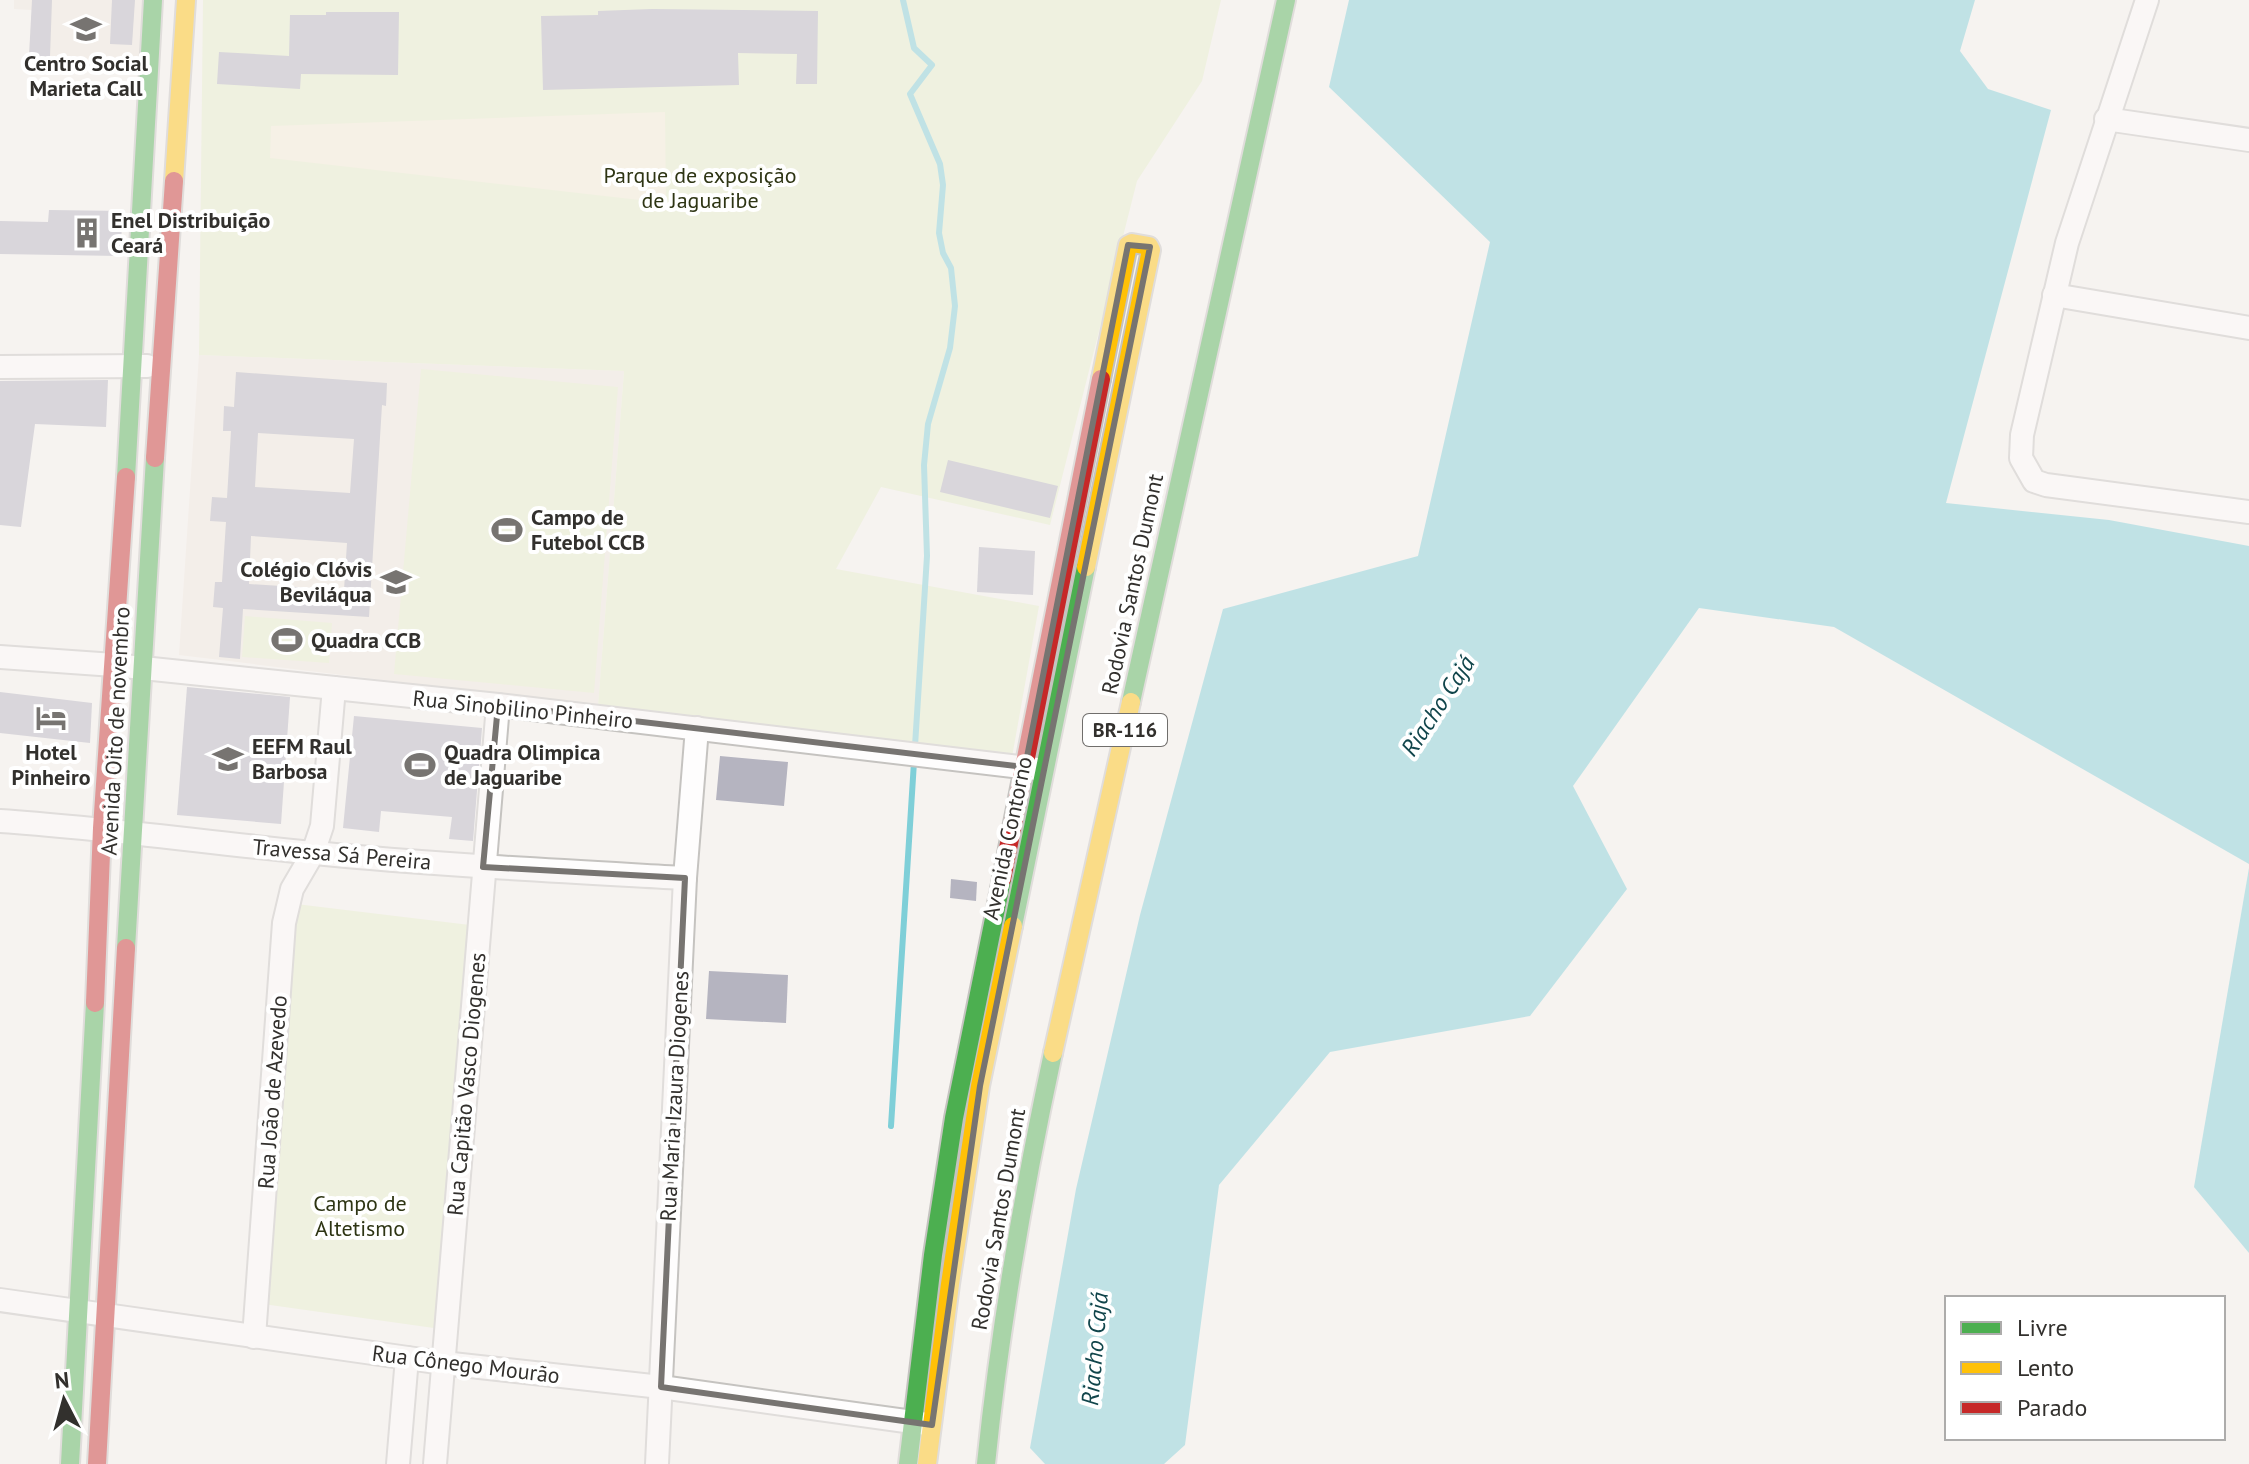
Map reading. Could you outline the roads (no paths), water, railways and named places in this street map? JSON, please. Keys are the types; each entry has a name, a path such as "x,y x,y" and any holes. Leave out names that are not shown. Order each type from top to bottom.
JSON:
{"main road":[{"name":"Avenida Oito de novembro","path":"70,1464 94,1037 102,828 153,0"},
{"name":"Avenida Oito de novembro","path":"97,1464 107,1317 119,1036 186,0"},
{"name":"Rodovia Santos Dumont","path":"986,1464 992,1404 1032,1150 1286,0"},
{"name":"Avenida Contorno","path":"1035,768 1099,503 1151,250 1149,246 1128,245 1078,498"},
{"path":"927,1464 922,1423 947,1156 1035,768 1078,498 1099,503"},
{"path":"94,1037 119,1036"},
{"path":"908,1464 922,1423"}],"street":[{"path":"2147,0 2071,231 2022,435 2021,458 2034,481 2074,490 2249,512"},
{"path":"2106,119 2249,140"},
{"path":"2054,295 2249,328"},
{"path":"0,367 163,366"},
{"name":"Rua Sinobilino Pinheiro","path":"0,657 114,665 498,705 1035,768"},
{"name":"Rua João de Azevedo","path":"254,1337 284,923 292,889 313,853 322,826 334,688"},
{"name":"Rua Capitão Vasco Diogenes","path":"435,1464 498,705"},
{"name":"Rua Maria Izaura Diogenes","path":"657,1464 685,878 697,728"},
{"name":"Travessa Sá Pereira","path":"0,821 102,828 313,853 483,867 685,878"},
{"name":"Rua Cônego Mourão","path":"0,1300 443,1363 661,1387 922,1423"},
{"path":"398,1464 407,1358"}],"water":[{"path":"1349,0 1975,0 1960,51 1988,89 2051,110 1946,503 2109,520 2249,546 2249,864 1834,627 1699,608 1573,786 1627,889 1530,1016 1330,1052 1219,1185 1185,1445 1164,1464 1045,1464 1030,1448 1076,1189 1140,915 1223,609 1418,556 1490,242 1329,87"},
{"path":"2249,868 2249,1253 2194,1187"}],"waterway":[{"name":"Riacho Cajá","path":"891,1126 927,556 924,465 928,424 950,348 955,306 951,268 943,253 939,233 943,185 940,164 910,94 932,65 914,48 903,0"}],"place":[{"name":"Centro Social Marieta Call","path":"86,29"},
{"name":"Enel Distribuição Ceará","path":"87,233"},
{"name":"Campo de Futebol CCB","path":"507,530"},
{"name":"Colégio Clóvis Beviláqua","path":"396,582"},
{"name":"Quadra CCB","path":"287,640"},
{"name":"Hotel Pinheiro","path":"51,718"},
{"name":"EEFM Raul Barbosa","path":"228,759"},
{"name":"Quadra Olimpica de Jaguaribe","path":"420,765"}],"park label":[{"name":"Parque de exposição de Jaguaribe","path":"700,188"},
{"name":"Campo de Altetismo","path":"360,1216"}]}
